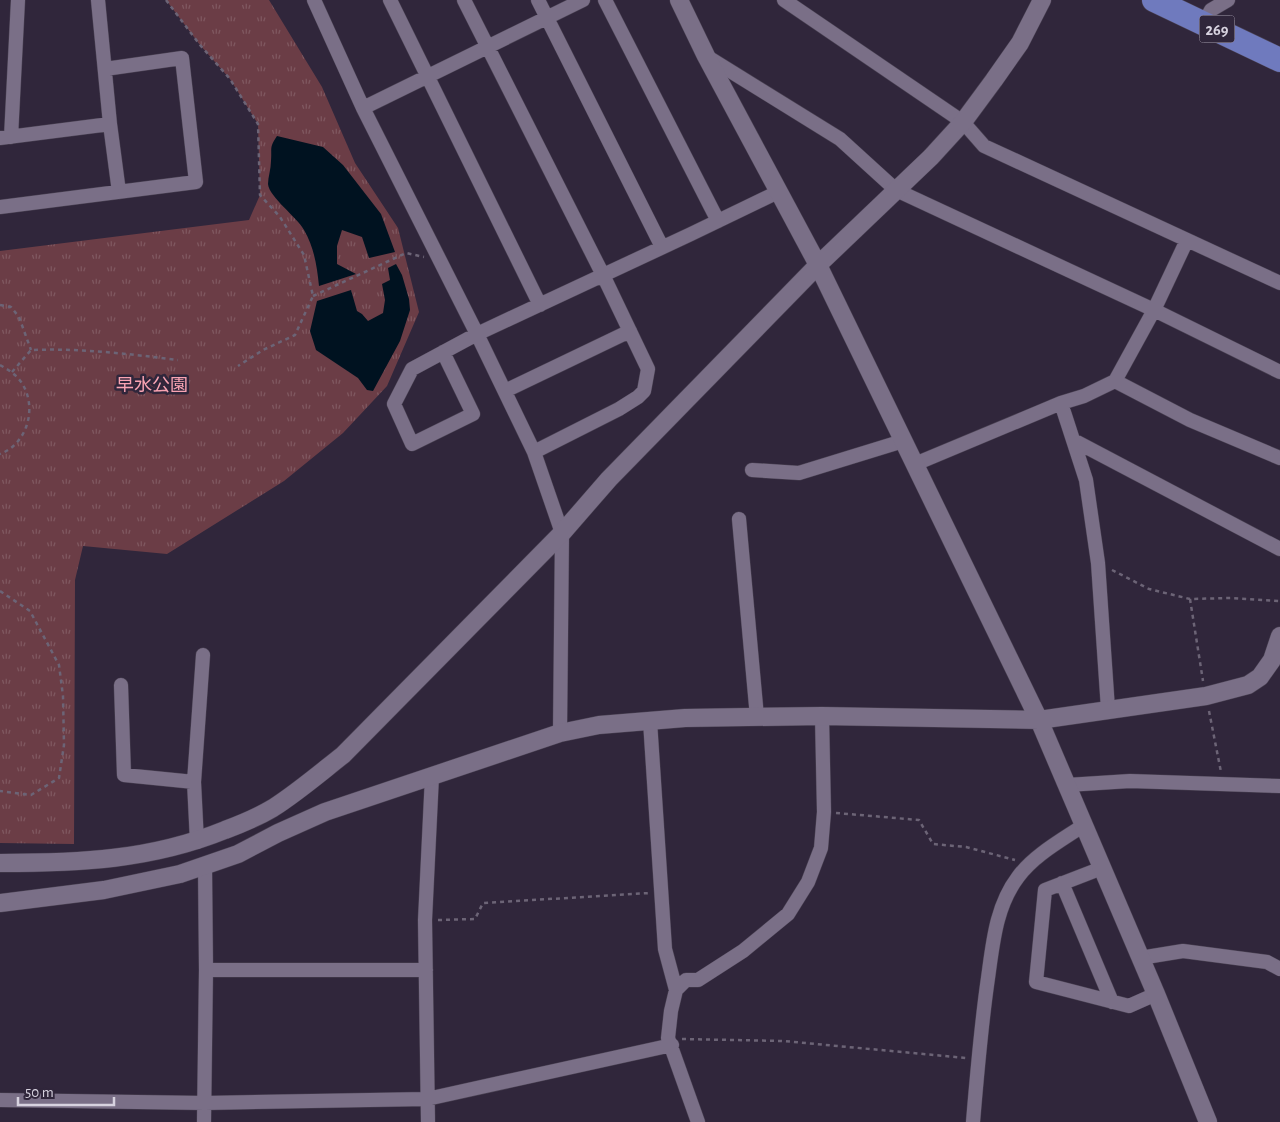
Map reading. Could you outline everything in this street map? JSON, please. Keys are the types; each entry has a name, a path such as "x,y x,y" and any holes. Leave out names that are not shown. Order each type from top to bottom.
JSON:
{"highway":[{"name":"269","path":"1154,0 1280,60"}],"street":[{"path":"18,0 6,137 110,124"},
{"path":"98,0 110,124 119,192"},
{"path":"314,0 363,108 534,452 562,533 560,733"},
{"path":"390,0 540,305"},
{"path":"464,0 603,274 648,369 644,391 638,397 619,409 534,452"},
{"path":"538,0 662,247"},
{"path":"363,108 583,0"},
{"path":"605,0 718,221"},
{"path":"679,0 706,56 818,265 1039,720 1156,994 1208,1122"},
{"path":"784,0 963,122 984,146 1280,283"},
{"path":"0,863 117,859 197,842 272,809 343,755 562,533 609,479 818,265 931,157 963,122 1020,43 1042,0"},
{"path":"1204,23 1211,10 1228,0"},
{"path":"706,56 840,139 896,190 1154,310 1280,372"},
{"path":"0,207 196,182 182,58 105,69"},
{"path":"442,352 473,414 412,444 394,404 412,368 442,352 477,334 778,192"},
{"path":"915,464 1061,403 1084,396 1115,381 1154,310 1187,240"},
{"path":"505,391 630,331"},
{"path":"1115,381 1190,420 1280,458"},
{"path":"1061,403 1086,480 1098,564 1108,709"},
{"path":"752,470 799,472 904,440"},
{"path":"1073,440 1280,549"},
{"path":"740,519 757,717"},
{"path":"0,903 104,890 161,879 238,854 286,829 325,812 560,733 599,725 685,718 822,716 1039,720 1206,696 1248,685 1260,677 1272,660 1280,636"},
{"path":"197,842 194,782 203,656"},
{"path":"121,686 124,776 194,782"},
{"path":"676,990 686,980 698,980 743,951 788,914 808,882 821,848 824,812 822,716"},
{"path":"650,721 665,949 676,990 671,1011 670,1042 698,1122"},
{"path":"428,1122 425,920 432,776"},
{"path":"1067,785 1130,781 1280,786"},
{"path":"973,1122 983,1014 996,920 1006,895 1019,876 1039,856 1084,825"},
{"path":"204,1122 206,865"},
{"path":"1102,868 1045,890 1036,982 1129,1006 1156,994"},
{"path":"1062,883 1112,1002"},
{"path":"1140,958 1183,951 1268,962 1280,969"},
{"path":"206,970 426,970"},
{"path":"0,1100 205,1103 428,1099 670,1042"}],"path":[{"path":"166,0 200,45 230,79 258,124 260,195 280,217 304,255 313,296 295,334 263,350 238,366"},
{"path":"313,296 406,253"},
{"path":"0,305 10,308 19,317 32,350"},
{"path":"12,372 32,350 57,348 109,351 178,360"},
{"path":"0,365 12,372 23,385 29,400 30,415 25,430 17,443 0,454"},
{"path":"1098,564 1149,589 1190,599 1231,598 1280,601"},
{"path":"0,591 30,611 59,665 63,696 64,745 59,778 32,796 0,791"},
{"path":"824,812 920,820 933,844 966,847 1031,864"},
{"path":"425,920 476,918 483,903 661,892"},
{"path":"670,1042 784,1041 978,1059"}],"green space":[{"name":"早水公園","path":"166,0 269,0 322,87 355,163 398,228 419,312 387,386 343,433 284,481 167,554 83,546 75,580 74,844 0,843 0,251 249,220 260,195 258,124 230,79 200,45"}],"water":[{"path":"277,136 323,147 343,165 381,214 395,252 369,258 362,237 342,230 337,246 337,264 356,274 319,286 314,257 307,236 300,225 273,195 268,184 271,148"},
{"path":"396,264 402,275 410,310 400,341 373,391 367,390 358,378 316,350 310,331 317,301 351,290 357,311 368,321 383,313 385,300 382,284 390,280 388,268"}]}
